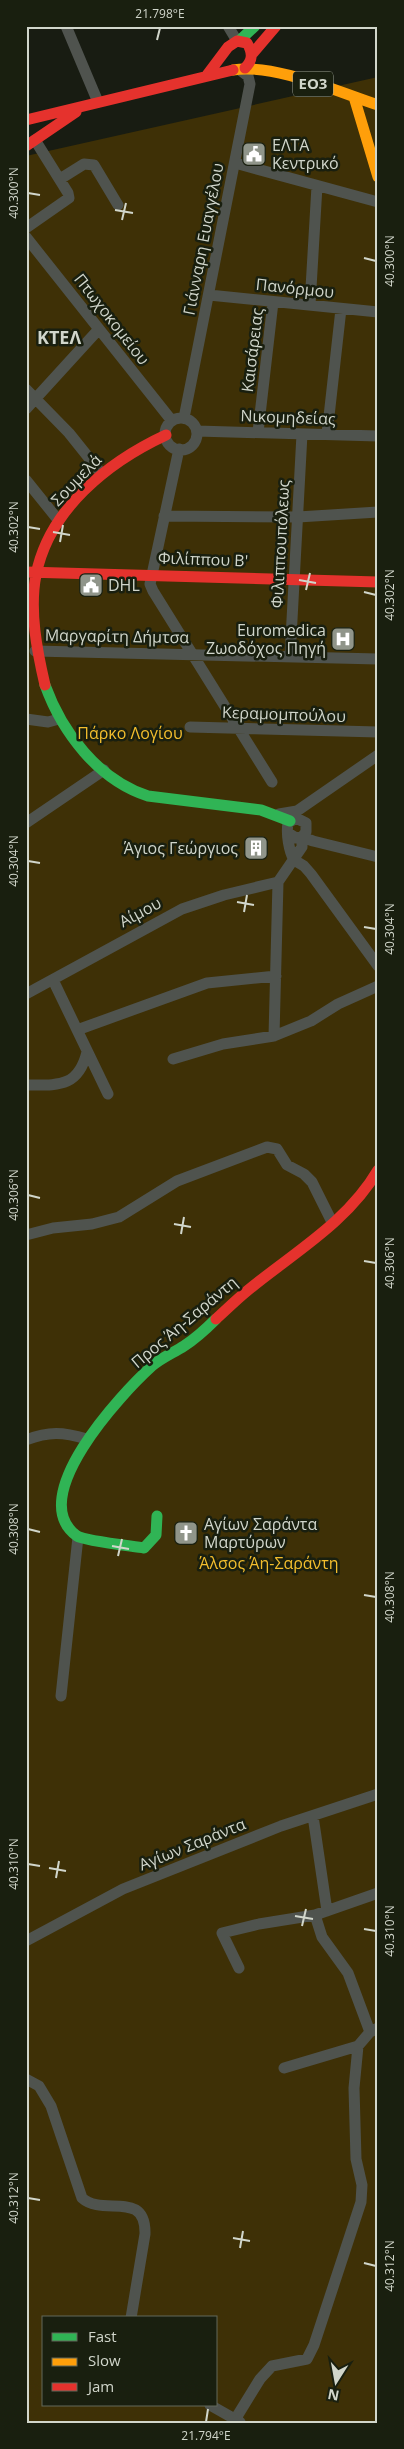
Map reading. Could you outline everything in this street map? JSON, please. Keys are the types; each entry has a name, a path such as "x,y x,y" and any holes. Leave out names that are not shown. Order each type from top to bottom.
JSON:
{"street":[{"path":"66,26 98,102"},
{"path":"228,26 238,41"},
{"path":"207,76 217,66 227,46 238,41 255,26"},
{"path":"224,53 228,65 240,69 250,64 261,26"},
{"path":"252,53 276,26"},
{"name":"ΕΟ3","path":"238,41 247,43 252,53 273,71"},
{"name":"ΕΟ3","path":"26,120 240,69 273,71 378,105"},
{"name":"Γιάνναρη Ευαγγέλου","path":"184,418 210,295 250,84 248,76 240,69"},
{"path":"354,97 374,92"},
{"name":"ΕΟ3","path":"354,97 364,125 378,177"},
{"name":"ΕΟ3","path":"31,143 85,106"},
{"path":"364,125 368,116 378,109"},
{"path":"26,228 69,198 60,179 31,143"},
{"path":"235,163 378,202"},
{"path":"60,179 84,164 94,165 118,206"},
{"path":"310,305 317,186"},
{"name":"Πτωχοκομείου","path":"26,237 172,421"},
{"name":"Πανόρμου","path":"210,295 378,312"},
{"name":"Καισάρειας","path":"258,432 274,302"},
{"path":"327,434 341,309"},
{"path":"26,409 99,329"},
{"path":"26,389 68,433 102,473"},
{"path":"184,418 195,425 197,430 195,442 185,449 179,449 170,444 166,435 172,421 184,418"},
{"name":"Νικομηδείας","path":"197,430 378,436"},
{"name":"Φιλιππουπόλεως","path":"290,657 302,434"},
{"name":"Σουμελά","path":"31,572 59,521 82,492 102,473 135,448 166,435"},
{"path":"179,449 150,584 152,591 272,782"},
{"path":"26,480 59,521"},
{"path":"164,516 298,517 378,512"},
{"path":"31,572 34,590 36,651 59,719 82,751 104,770 134,791 148,796 256,809 277,814 291,813 309,804 378,755"},
{"name":"Φιλίππου Β'","path":"31,572 378,582"},
{"name":"Μαργαρίτη Δήμτσα","path":"36,651 378,659"},
{"path":"26,718 48,722 59,719"},
{"name":"Κεραμομπούλου","path":"190,727 378,732"},
{"path":"26,823 104,770"},
{"path":"274,1036 278,882 294,860 306,835 309,804"},
{"path":"277,814 289,827 292,837 306,835 378,857"},
{"path":"306,835 296,818 289,827 291,854 294,860 307,870 376,959"},
{"name":"Αίμου","path":"26,994 106,949 197,902 278,882"},
{"path":"77,1030 207,983 276,976"},
{"path":"53,980 108,1094"},
{"path":"173,1059 222,1044 274,1036 311,1021 338,1004 378,986"},
{"path":"26,1085 54,1085 71,1080 78,1074 87,1052"},
{"path":"26,1235 53,1228 92,1224 119,1217 177,1181 267,1147 277,1149 287,1165 304,1174 312,1182 332,1222"},
{"name":"Προς Άη-Σαράντη","path":"78,1537 69,1532 62,1522 59,1506 63,1490 87,1438 102,1418 152,1365 191,1341 244,1293 353,1204 378,1170"},
{"path":"26,1440 42,1433 87,1438"},
{"path":"61,1696 78,1537 144,1548 151,1545 157,1535 159,1526 157,1516"},
{"name":"Αγίων Σαράντα","path":"26,1941 123,1889 281,1826 378,1794"},
{"path":"313,1816 327,1911"},
{"path":"239,1968 222,1932 315,1915 378,1893"},
{"path":"284,2068 358,2046 374,2030 348,1973 322,1937 315,1915"},
{"path":"212,2406 238,2420 264,2372 272,2366 302,2362 307,2359 314,2346 361,2202 362,2185 356,2159 354,2088 358,2046"},
{"path":"26,2079 39,2086 51,2106 82,2198 88,2204 97,2206 115,2205 134,2208 141,2215 145,2224 131,2316"}],"green space":[{"path":"378,77 378,2423 26,2423 26,156"}],"traffic: fast":[{"path":"239,41 255,26"},
{"path":"45,685 61,720 84,752 113,779 130,789 148,796 261,810 290,821"},
{"path":"157,1516 156,1535 144,1548 89,1540 77,1536 64,1519 62,1497 69,1473 83,1447 120,1399 159,1360 184,1346 216,1319"}],"traffic: slow":[{"path":"233,70 249,69 286,75 325,86 378,105"},
{"path":"354,97 378,177"}],"traffic: jam":[{"path":"253,53 276,26"},
{"path":"207,75 228,47 237,41 247,43 250,50 251,59 245,68"},
{"path":"26,120 233,70"},
{"path":"26,146 76,112"},
{"path":"45,685 37,644 33,602 36,575 43,551 54,529 84,490 123,459 166,435"},
{"path":"26,572 378,582"},
{"path":"216,1319 247,1291 335,1222 351,1206 378,1170"}],"place":[{"name":"ΕΛΤΑ Κεντρικό","path":"254,154"},
{"name":"DHL","path":"91,585"},
{"name":"Euromedica Ζωοδόχος Πηγή","path":"343,639"},
{"name":"Άγιος Γεώργιος","path":"256,848"},
{"name":"Αγίων Σαράντα Μαρτύρων","path":"186,1533"}],"district":[{"name":"ΚΤΕΛ","path":"59,338"}],"park label":[{"name":"Πάρκο Λογίου","path":"130,733"},
{"name":"Άλσος Άη-Σαράντη","path":"269,1563"}]}
